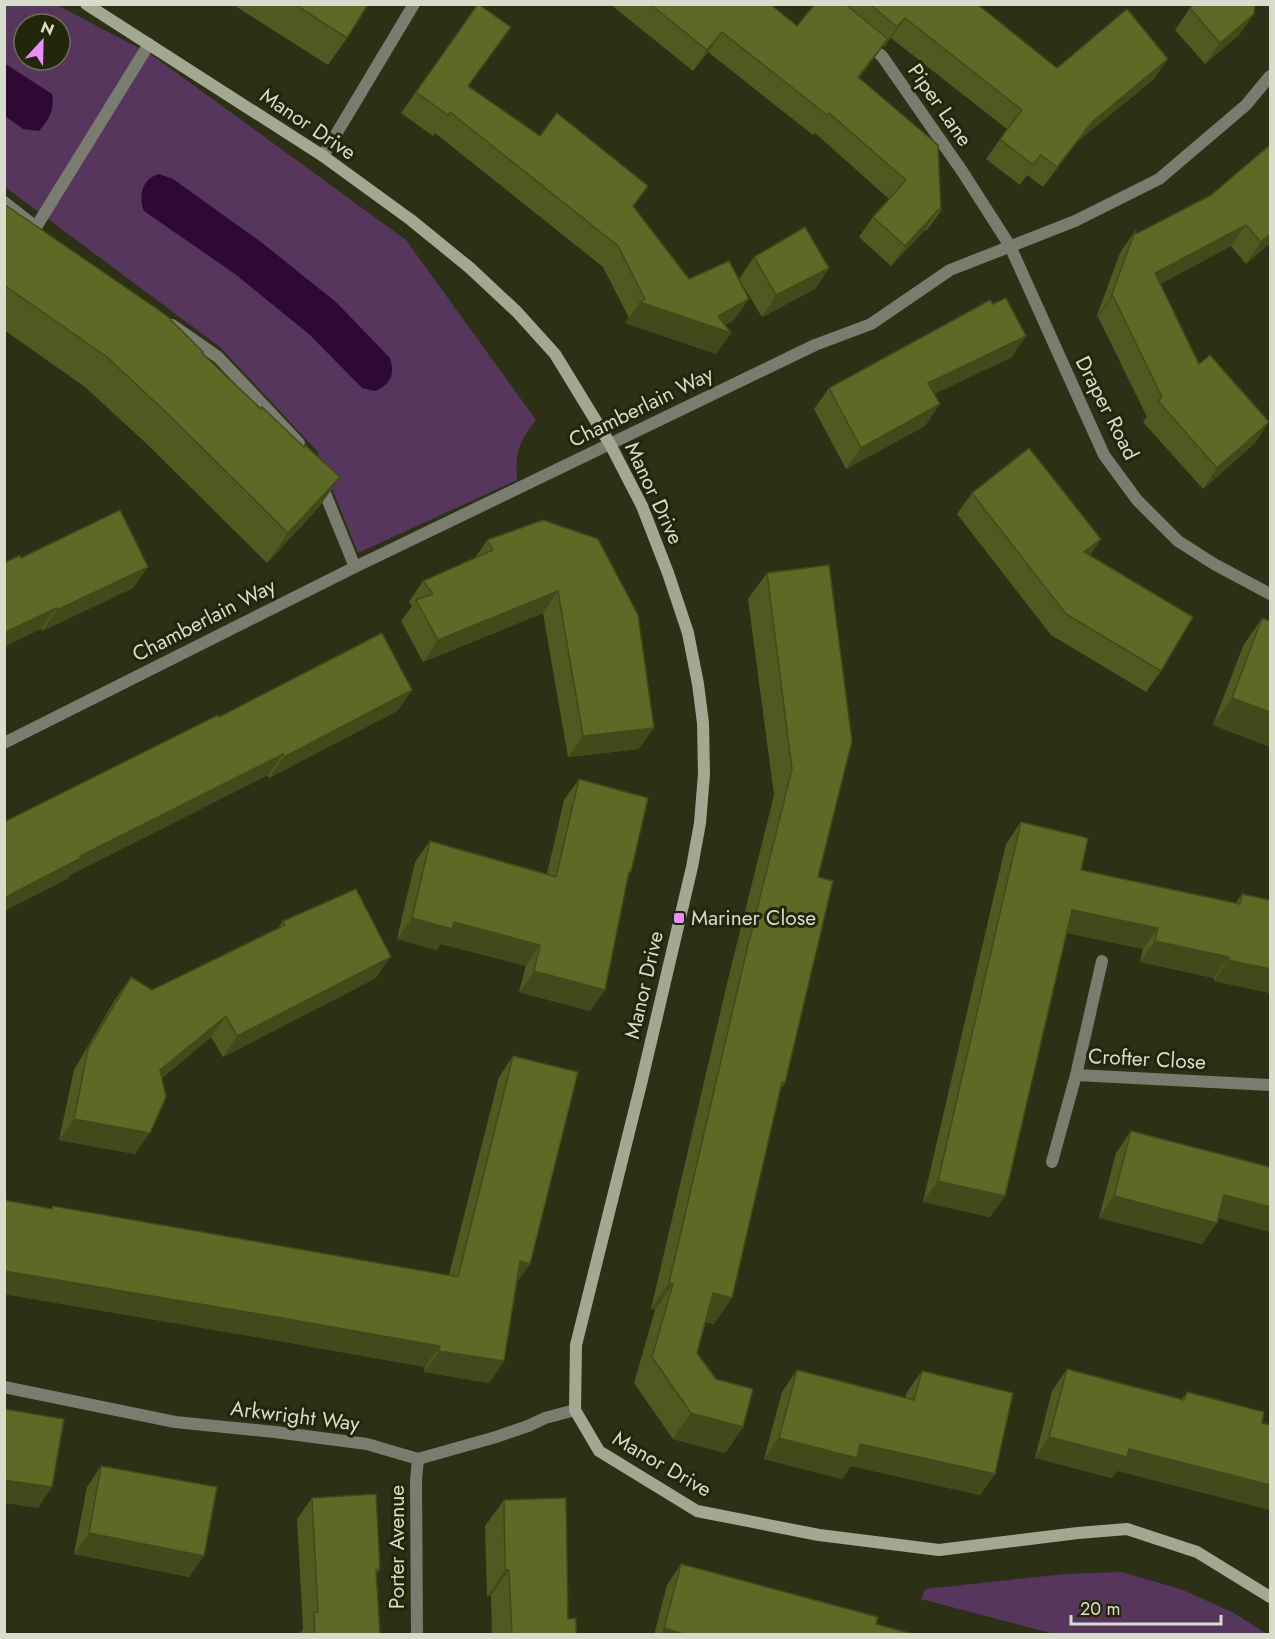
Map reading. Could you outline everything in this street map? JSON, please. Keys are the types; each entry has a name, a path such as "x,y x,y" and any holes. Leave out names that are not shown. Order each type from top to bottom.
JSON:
{"street":[{"name":"Manor Drive","path":"86,4 323,156 420,227 470,268 517,312 555,354 610,444 642,506 688,633 703,723 704,774 700,823 692,867 641,1084 576,1345 575,1410 599,1451 697,1511 819,1535 939,1550 1126,1529 1197,1552 1270,1596"},
{"path":"323,156 414,4"},
{"name":"Piper Lane","path":"855,34 882,56 962,171 1010,246"},
{"path":"4,202 40,230 148,44"},
{"name":"Chamberlain Way","path":"4,743 355,567 814,345 871,324 950,270 1075,221 1159,179 1246,105 1270,76"},
{"name":"Draper Road","path":"1010,246 1104,455 1137,500 1178,541 1214,564 1270,594"},
{"path":"160,316 218,357 312,461 355,567"},
{"path":"1076,1075 1102,961"},
{"name":"Crofter Close","path":"1052,1162 1076,1075 1270,1085"},
{"name":"Arkwright Way","path":"4,1387 175,1422 367,1444 418,1459"},
{"path":"418,1459 496,1437 545,1418 575,1410"},
{"name":"Porter Avenue","path":"417,1635 416,1480 418,1459"}],"shaded area":[{"path":"4,5 57,5 70,12 12,12 12,72 72,72 72,13 152,55 406,240 536,420 519,448 517,480 358,553 317,451 220,347 5,187"},
{"path":"4,63 12,68 12,72 18,72 52,94 53,105 46,122 39,131 23,129 5,116"},
{"path":"159,174 173,179 261,242 337,303 390,358 392,374 388,382 375,391 362,388 310,335 235,274 144,211 141,200 145,184 153,176"},
{"path":"1122,1572 1183,1590 1234,1613 1267,1634 1054,1634 921,1599 925,1589 1065,1574"}],"building":[{"path":"294,4 365,4 367,6 347,38"},
{"path":"478,4 511,27 468,86 540,136 557,113 648,186 633,206 689,279 729,261 749,299 718,316 731,333 640,302 645,299 618,246 450,112 448,115 416,92"},
{"path":"650,4 770,4 797,26 815,4 845,4 888,39 858,77 938,145 941,211 939,209 905,246 873,217 906,180 829,113 827,115 722,32 707,50"},
{"path":"870,4 977,4 1057,68 1127,9 1168,59 1092,122 1057,167 1041,155 1033,165 1000,139 1022,110 905,18 897,27"},
{"path":"1195,4 1255,4 1254,14 1220,43 1190,8"},
{"path":"1270,145 1270,234 1261,242 1246,225 1155,273 1199,364 1210,355 1269,422 1217,468 1158,401 1162,397 1113,296 1111,297 1135,231 1136,234 1211,195"},
{"path":"4,204 166,315 261,409 262,407 340,477 288,533 107,357 4,285"},
{"path":"805,227 829,268 776,295 754,257"},
{"path":"1006,298 1026,336 928,383 940,404 861,448 829,388 990,300 993,304"},
{"path":"1029,448 1101,539 1084,552 1193,617 1161,671 1066,614 972,493"},
{"path":"120,510 148,567 4,633 4,563 20,555 21,558"},
{"path":"543,520 598,539 638,615 654,728 583,736 558,591 438,640 416,600 433,594 423,581 493,550 487,540"},
{"path":"829,565 852,741 818,877 833,881 785,1083 782,1082 732,1298 713,1293 697,1353 716,1379 753,1389 743,1427 691,1413 652,1357 673,1284 669,1283 748,945 792,769 767,573"},
{"path":"1262,618 1270,621 1270,712 1232,698"},
{"path":"382,633 412,690 284,757 283,754 80,856 81,858 4,898 4,822 218,715 219,717"},
{"path":"579,779 648,798 631,872 629,872 605,990 534,971 540,945 454,922 452,929 412,918 430,841 556,877"},
{"path":"1021,822 1088,838 1081,870 1240,904 1242,894 1270,900 1270,969 1228,960 1229,957 1155,941 1158,928 1072,910 1005,1196 938,1181"},
{"path":"356,889 391,957 237,1036 226,1016 160,1070 166,1097 150,1133 74,1119 88,1049 131,977 152,990 285,925 283,921"},
{"path":"513,1056 578,1072 530,1264 520,1261 504,1361 439,1351 440,1346 4,1271 4,1200 52,1209 53,1206 458,1277"},
{"path":"1131,1131 1270,1167 1270,1207 1224,1195 1217,1223 1114,1196"},
{"path":"1067,1369 1184,1400 1187,1392 1264,1412 1262,1423 1270,1425 1270,1485 1129,1449 1127,1457 1049,1437"},
{"path":"797,1370 914,1400 922,1371 1013,1393 995,1474 860,1444 857,1458 779,1438"},
{"path":"4,1409 64,1419 52,1487 4,1480"},
{"path":"101,1466 217,1487 204,1556 89,1533"},
{"path":"376,1494 380,1569 376,1570 380,1635 315,1635 314,1613 318,1612 312,1498"},
{"path":"566,1498 568,1619 576,1618 576,1635 512,1635 509,1570 505,1570 504,1500"},
{"path":"681,1564 878,1617 876,1624 916,1635 687,1635 664,1628"}],"place":[{"name":"Mariner Close","path":"679,918"}]}
